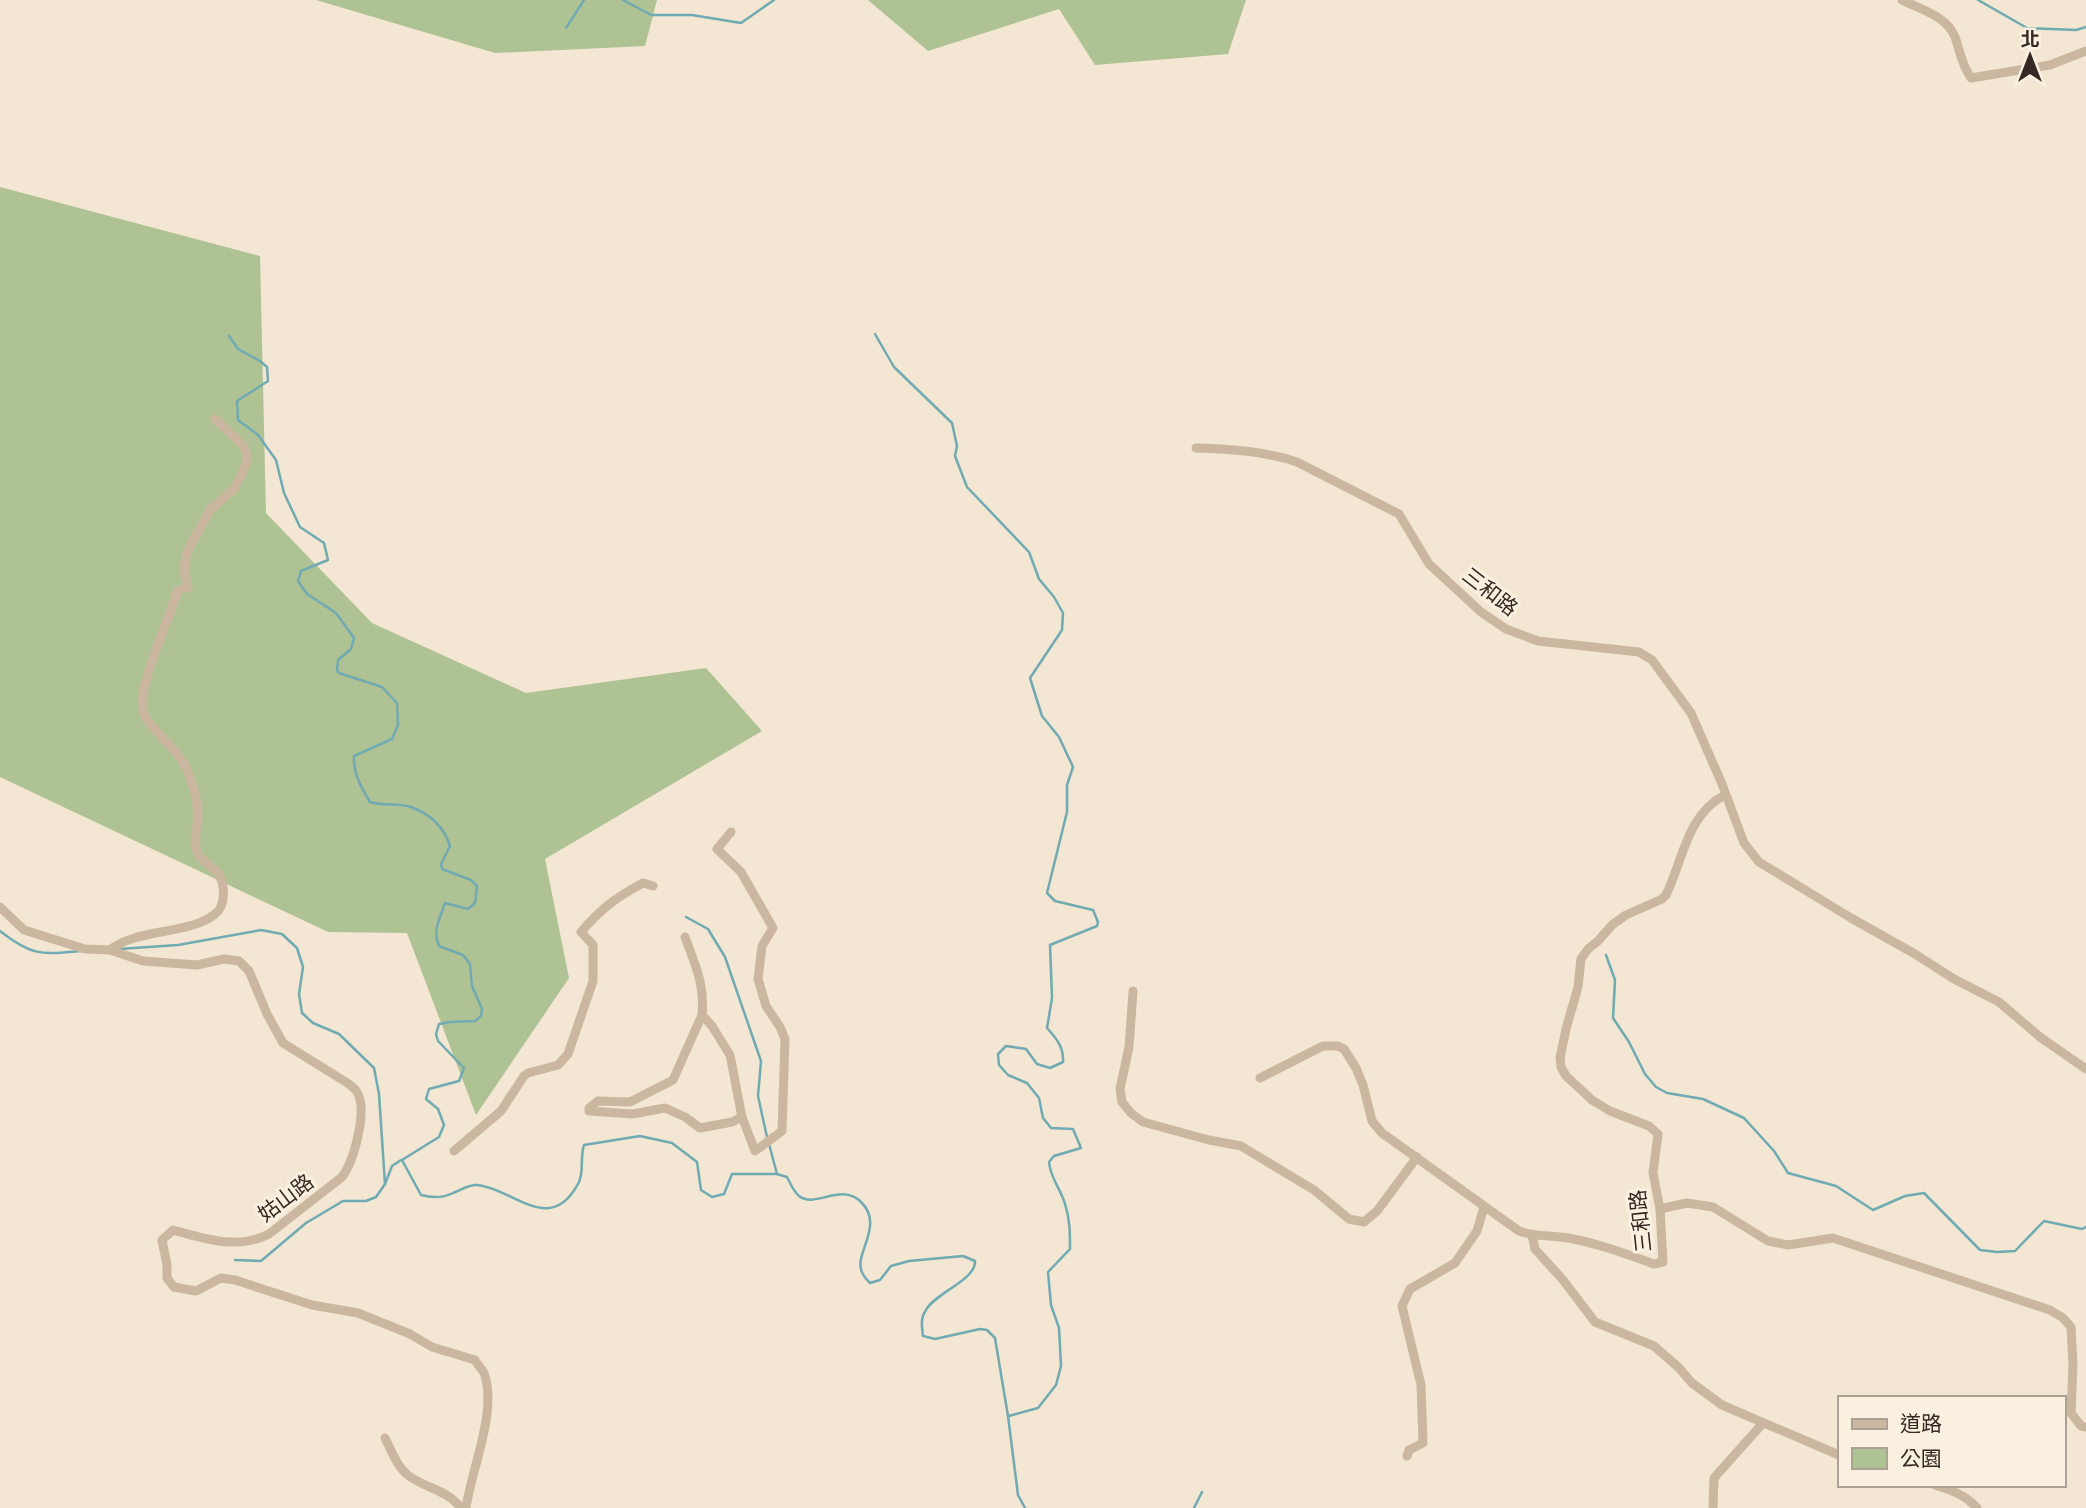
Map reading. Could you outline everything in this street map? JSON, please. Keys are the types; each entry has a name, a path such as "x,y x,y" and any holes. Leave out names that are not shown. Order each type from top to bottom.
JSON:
{"street":[{"path":"1902,0 1939,18 1954,34 1964,69 1972,78 2050,65 2086,51"},
{"path":"0,907 24,930 85,949 110,950 126,940 200,922 215,914 222,904 223,891 219,875 200,858 196,848 198,814 187,770 143,712 153,656 177,591 188,587 184,572 190,546 210,510 234,489 245,468 247,456 244,446 215,419"},
{"name":"三和路","path":"1196,448 1231,449 1297,462 1399,514 1429,565 1481,612 1507,629 1538,641 1639,652 1652,660 1691,713 1744,843 1759,862 1954,979 1999,1002 2040,1037 2086,1069"},
{"name":"三和路","path":"1261,1078 1323,1045 1338,1046 1344,1049 1356,1068 1372,1121 1382,1133 1519,1231 1532,1235 1568,1238 1654,1264 1662,1262 1660,1209 1653,1172 1658,1134 1649,1126 1610,1111 1592,1100 1566,1076 1560,1058 1578,987 1581,959 1612,925 1666,895 1693,827 1712,801 1725,795"},
{"path":"702,1015 730,1055 742,1117 755,1151 782,1131 785,1038 766,1006 758,979 762,946 773,928 741,872 717,849 731,832"},
{"path":"454,1151 501,1111 524,1076 558,1065 568,1054 593,981 593,945 581,932 601,909 619,896 643,883 653,886"},
{"path":"685,937 703,988 702,1015 673,1080 630,1102 598,1101 589,1111 633,1114 665,1108 685,1117 700,1128 732,1122 742,1117"},
{"name":"姑山路","path":"110,950 143,961 197,965 224,959 239,961 249,971 283,1043 349,1083 357,1092 361,1120 350,1166 342,1177 269,1234 256,1241 236,1243 203,1239 173,1230 162,1240 167,1278 174,1287 196,1291 221,1278 235,1280 312,1305 358,1313 397,1328 432,1347 475,1360 484,1373 488,1401 478,1461 464,1508 452,1497 408,1475 385,1438"},
{"path":"1133,991 1129,1047 1120,1089 1122,1102 1143,1122 1241,1146 1314,1190 1349,1219 1364,1222 1377,1211 1416,1157"},
{"path":"1660,1209 1687,1203 1713,1207 1768,1241 1788,1245 1833,1238 2050,1310 2071,1326 2071,1413 2081,1426 2086,1427"},
{"path":"1406,1456 1409,1450 1423,1443 1424,1430 1421,1385 1402,1306 1410,1289 1455,1263 1477,1231 1484,1207"},
{"path":"1532,1235 1535,1249 1595,1322 1654,1346 1692,1383 1722,1405 1838,1455"},
{"path":"1713,1508 1714,1478 1763,1423"},
{"path":"1942,1487 1953,1490 1977,1508"}],"green space":[{"path":"316,0 657,0 645,46 495,53"},
{"path":"868,0 1246,0 1228,54 1095,65 1059,9 928,51"},
{"path":"0,187 260,256 266,513 372,623 526,693 706,668 762,731 545,859 569,978 476,1115 407,933 328,932 0,777"}],"waterway":[{"path":"566,28 584,0"},
{"path":"623,0 651,15 692,15 741,23 774,0"},
{"path":"1978,0 2027,28 2076,30 2086,27"},
{"path":"875,334 894,367 952,423 957,446 955,456 967,487 1029,552 1039,579 1063,613 1062,630 1030,678 1042,716 1059,737 1073,767 1067,785 1067,812 1047,893 1055,901 1093,910 1098,922 1097,926 1050,945 1052,998 1047,1028 1061,1047 1063,1062 1050,1068 1037,1064 1026,1049 1006,1046 998,1054 999,1065 1008,1075 1027,1083 1039,1098 1043,1118 1051,1128 1073,1129 1081,1148 1054,1156 1049,1162 1067,1210 1070,1237 1070,1249 1048,1272 1051,1305 1059,1328 1061,1366 1056,1385 1038,1408 1009,1416"},
{"path":"229,336 238,349 267,367 268,381 237,401 238,420 258,435 276,460 284,493 300,527 324,543 328,560 301,571 298,581 307,594 336,613 354,638 351,649 338,660 337,670 382,687 397,703 398,725 392,739 354,756 358,780 370,802 411,807 435,822 450,846 441,864 442,869 471,880 477,886 475,903 468,909 445,903 437,930 439,946 463,955 470,964 472,986 482,1009 481,1016 475,1021 439,1024 436,1034 438,1041 464,1068 459,1081 429,1089 426,1099 438,1109 444,1125 439,1137 402,1160 421,1195 441,1197 468,1186 478,1185 492,1188 531,1206 556,1206 568,1198 579,1182 584,1145 640,1136 672,1143 697,1162 701,1190 712,1197 724,1194 732,1174 777,1174 787,1177 797,1194 806,1199 845,1194 853,1197 861,1202 870,1219 861,1262 862,1273 870,1283 880,1280 891,1266 909,1261 963,1256 975,1261 969,1274 926,1310 922,1319 923,1336 935,1339 980,1329 987,1330 995,1338 1018,1495 1025,1508"},
{"path":"686,917 708,929 725,957 761,1061 758,1096 767,1137"},
{"path":"119,949 178,945 261,930 282,934 297,948 303,967 299,994 302,1013 313,1023 339,1034 374,1068 379,1094 385,1184"},
{"path":"0,931 21,946 38,952 81,951"},
{"path":"1606,955 1615,980 1613,1018 1645,1074 1656,1087 1667,1093 1703,1099 1744,1118 1774,1151 1788,1173 1836,1186 1873,1210 1905,1196 1924,1193 1980,1250 2015,1251 2044,1221 2082,1229 2086,1227"},
{"path":"769,1144 777,1174"},
{"path":"235,1260 261,1261 306,1223 343,1201 366,1201 376,1197 392,1166 401,1160"},
{"path":"1194,1508 1202,1492"}]}
